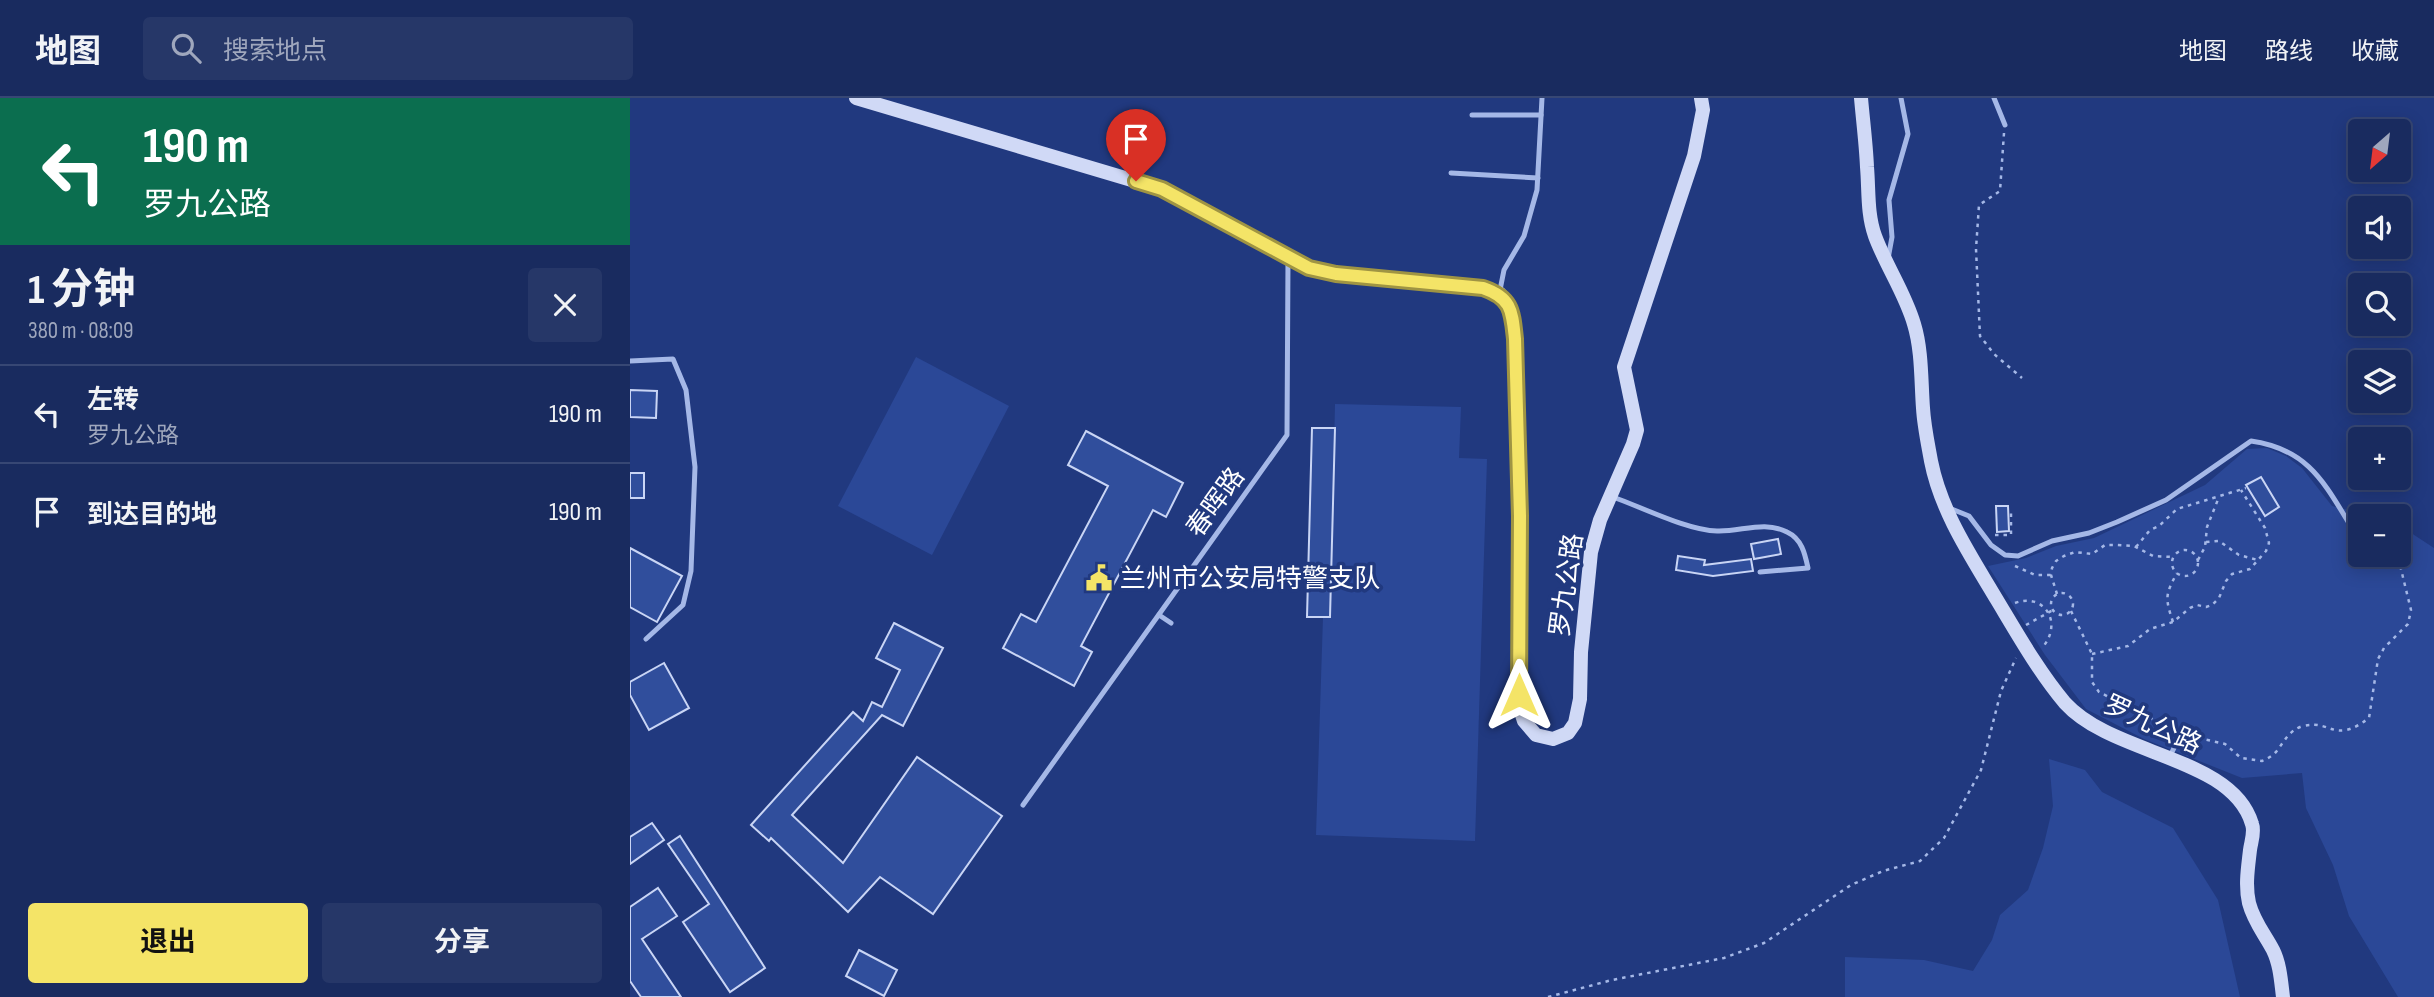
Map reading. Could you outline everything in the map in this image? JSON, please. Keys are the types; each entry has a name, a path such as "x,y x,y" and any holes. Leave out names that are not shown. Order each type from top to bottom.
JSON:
{"street":[{"path":"856,98 1162,189 1309,268 1336,274 1471,286 1499,293"},
{"name":"罗九公路","path":"1499,293 1507,302 1513,316 1515,339 1520,516 1520,709 1524,721 1536,735 1553,739 1568,733 1575,723 1580,699 1581,652 1591,552 1610,495 1637,429 1624,367 1694,156 1703,110 1701,98"},
{"name":"罗九公路","path":"1861,98 1868,204 1874,234 1915,325 1931,463 1958,535 2023,642 2067,704 2097,729 2169,758 2221,783 2234,793 2247,809 2254,828 2246,880 2248,900 2253,919 2273,951 2280,973 2283,997"}],"lane":[{"path":"1499,293 1504,270 1524,236 1537,190 1542,98"},
{"path":"1887,263 1892,236 1889,200 1908,134 1900,98"},
{"path":"1994,98 2004,125"},
{"path":"1472,115 1541,115"},
{"path":"1451,173 1538,178"},
{"name":"春晖路","path":"1023,805 1287,435 1288,256"},
{"path":"630,360 673,359 686,390 695,467 691,571 683,605 646,639"},
{"path":"1946,507 1957,509 1969,516 1991,545 2005,555 2018,556 2052,541 2089,533 2154,506 2196,481 2251,441 2271,444 2290,451 2303,460 2318,476 2348,522"},
{"path":"1610,495 1689,525 1716,531 1761,526 1788,532 1804,548 1808,568 1760,572"},
{"path":"1158,615 1171,623"},
{"path":"2169,758 2180,734"}],"path":[{"path":"2004,125 2000,191 1979,205 1976,249 1980,336 1994,354 2022,377"},
{"path":"2092,654 2128,646 2150,629 2174,622 2190,608 2212,606 2232,574 2249,569 2259,560 2269,543 2265,528 2244,489 2177,509 2159,526 2150,530 2136,547"},
{"path":"2174,557 2172,566 2177,573 2185,576 2192,574 2197,568 2206,542 2207,527 2219,497"},
{"path":"1984,535 2011,535 2011,509"},
{"path":"2206,542 2219,541 2239,555 2259,560"},
{"path":"2057,594 2051,575 2056,561 2075,552 2092,554 2105,545 2136,547 2153,556 2174,557 2184,550 2193,553 2198,560"},
{"path":"2005,555 2021,569 2035,575 2051,575"},
{"path":"2071,611 2092,654 2092,682 2099,692 2180,734 2225,744 2241,758 2262,761 2275,753 2292,731 2305,725 2342,732 2354,729 2369,718 2378,659 2384,648 2408,624 2411,610 2400,567"},
{"path":"2174,622 2166,594 2177,573"},
{"path":"2064,592 2071,596 2074,604 2071,611 2062,615 2053,610 2051,603 2057,594 2064,592"},
{"path":"2009,606 2024,599 2040,605 2048,613 2052,629 2050,639 2040,650"},
{"path":"2023,626 2053,610"},
{"path":"1548,997 1612,980 1724,958 1764,943 1851,885 1883,871 1920,861 1944,838 1981,770 2001,691 2023,642"}],"shaded area":[{"path":"916,357 1009,406 932,555 838,506"},
{"path":"1335,404 1461,407 1459,458 1487,459 1475,841 1316,835 1323,617 1330,617"},
{"path":"2267,448 2286,456 2302,468 2332,506 2348,510 2348,567 2411,567 2411,533 2434,548 2434,997 2398,997 2349,916 2333,865 2306,808 2302,773 2242,778 2144,739 2086,709 2045,655 1988,566 2094,538 2205,485 2247,449"},
{"path":"2049,759 2085,770 2102,792 2173,828 2218,900 2240,997 1845,997 1845,957 1924,960 1973,971 1992,940 2000,915 2028,890 2043,848 2053,806"}],"building":[{"path":"630,390 657,391 656,418 630,417"},
{"path":"1312,428 1335,428 1330,617 1307,617"},
{"path":"1086,431 1183,483 1166,517 1153,510 1081,646 1092,652 1074,686 1003,648 1021,614 1036,622 1108,486 1068,465"},
{"path":"630,473 644,473 644,498 630,498"},
{"path":"2261,477 2279,507 2265,516 2246,485"},
{"path":"1996,506 2008,506 2009,531 1997,532"},
{"path":"1778,539 1781,554 1754,559 1751,544"},
{"path":"630,548 682,576 657,622 630,607"},
{"path":"1678,556 1705,560 1704,565 1751,559 1753,571 1713,576 1676,570"},
{"path":"894,623 943,648 903,726 882,715 792,815 843,863 917,757 1002,816 933,914 880,877 848,912 771,838 769,841 751,825 853,712 863,721 872,702 882,707 900,670 876,658"},
{"path":"664,663 689,708 649,730 630,695 630,682"},
{"path":"652,823 664,840 630,864 630,837"},
{"path":"680,836 765,968 730,992 683,922 709,904 668,844"},
{"path":"658,888 677,916 642,939 681,997 641,997 630,981 630,907"},
{"path":"859,950 897,970 884,996 846,976"}],"place":[{"name":"兰州市公安局特警支队","path":"1099,578"}],"route":[{"path":"1136,181 1162,189 1309,268 1336,274 1483,288 1499,293 1507,302 1513,316 1515,339 1520,491 1519,695"}]}
